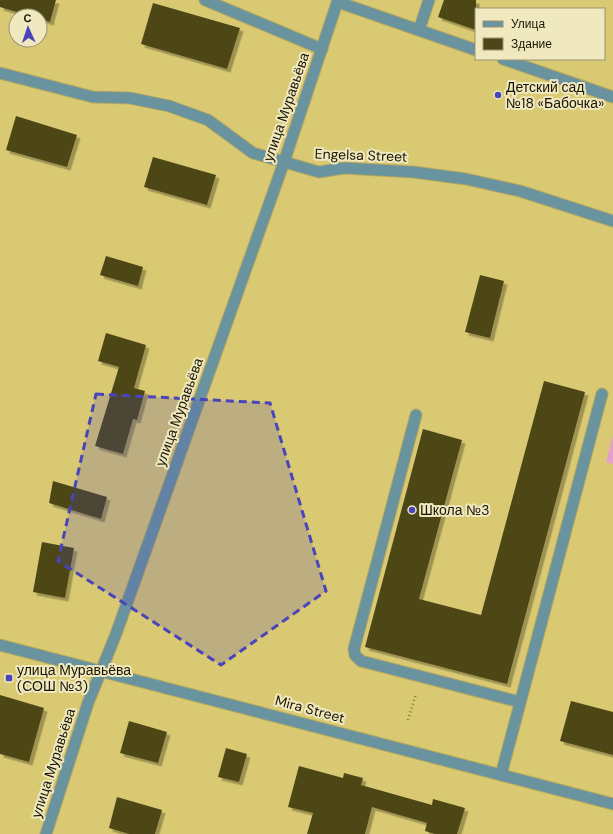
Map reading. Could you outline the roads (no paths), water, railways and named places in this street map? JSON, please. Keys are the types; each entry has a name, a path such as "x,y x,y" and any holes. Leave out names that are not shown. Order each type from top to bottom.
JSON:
{"street":[{"path":"205,0 322,49"},
{"path":"419,30 429,0"},
{"path":"338,1 475,50"},
{"name":"улица Муравьёва","path":"46,834 88,703 103,670 284,162 338,1"},
{"path":"506,60 613,97"},
{"name":"Engelsa Street","path":"0,73 93,97 130,98 169,106 208,120 253,153 319,172 344,168 413,172 466,179 520,191 613,221"},
{"path":"501,775 602,394"},
{"path":"416,415 354,649 355,655 362,661 520,702"},
{"name":"Mira Street","path":"0,645 103,670 613,804"}],"place":[{"name":"Детский сад №18 «Бабочка»","path":"498,95"},
{"name":"Школа №3","path":"412,510"},
{"name":"улица Муравьёва (СОШ №3)","path":"9,678"}]}
